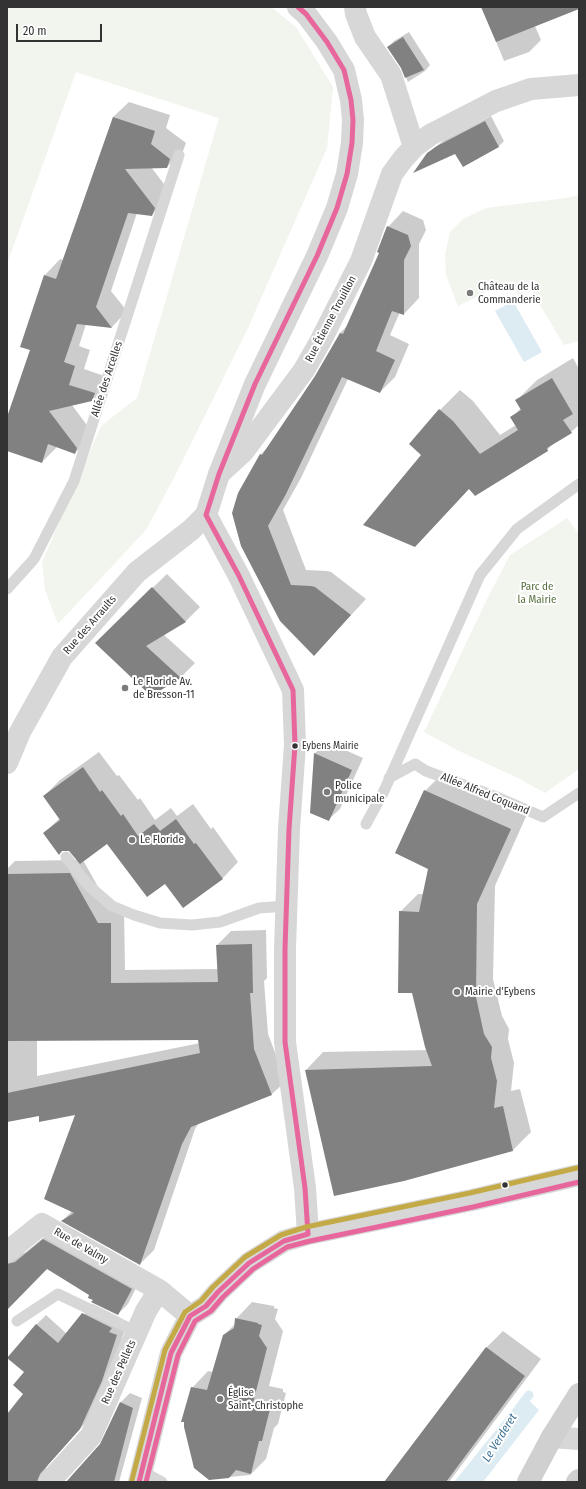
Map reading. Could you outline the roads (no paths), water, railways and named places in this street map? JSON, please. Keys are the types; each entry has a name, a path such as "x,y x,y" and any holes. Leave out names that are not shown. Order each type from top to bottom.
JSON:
{"main road":[{"path":"528,1482 552,1437 579,1394"}],"street":[{"path":"298,7 306,14 327,42 344,70 351,100 353,120 352,143 348,168 337,208 326,236 255,384 219,474 206,515 239,576 293,690 295,746 289,828 285,949 285,1042 305,1188 308,1234"},
{"path":"355,7 356,14 366,37 391,75 414,147"},
{"name":"Rue Étienne Trouillon","path":"219,474 243,452 304,370 320,342 361,261 392,174 414,147 430,135 496,101 531,89 579,85"},
{"name":"Rue des Arraults","path":"7,763 14,728 62,657 137,572 191,530 206,515"},
{"path":"141,1476 171,1353 190,1316 206,1306 218,1292 250,1263 284,1241 308,1234 472,1200 579,1175"},
{"name":"Rue de Valmy","path":"7,1252 42,1224 159,1290"},
{"path":"159,1290 190,1316"},
{"name":"Rue des Pellets","path":"49,1482 91,1436 146,1311 159,1290"},
{"path":"552,1437 579,1439"}],"lane":[{"name":"Allée des Arcelles","path":"7,589 34,559 74,481 179,155"},
{"path":"366,824 384,791 480,575 517,529 579,484"},
{"name":"Allée Alfred Coquand","path":"389,778 415,764 426,771 499,798 543,817 579,793"},
{"path":"66,857 88,885 112,906 160,923 192,925 220,922 259,908 287,906"},
{"path":"17,1321 58,1294 137,1332"},
{"path":"141,1476 162,1482"}],"water":[{"path":"513,301 542,352 524,362 495,311"},
{"name":"Le Verderet","path":"525,1397 539,1410 483,1482 454,1482 521,1399"}],"waterway":[{"name":"Le Verderet","path":"519,1408 529,1395"}],"place":[{"name":"Château de la Commanderie","path":"470,293"},
{"name":"Le Floride Av. de Bresson-11","path":"125,688"},
{"name":"Eybens Mairie","path":"295,746"},
{"name":"Police municipale","path":"327,792"},
{"name":"Le Floride","path":"132,840"},
{"name":"Mairie d'Eybens","path":"457,992"},
{"name":"Église Saint-Christophe","path":"220,1399"}],"park label":[{"name":"Parc de la Mairie","path":"537,593"}]}
